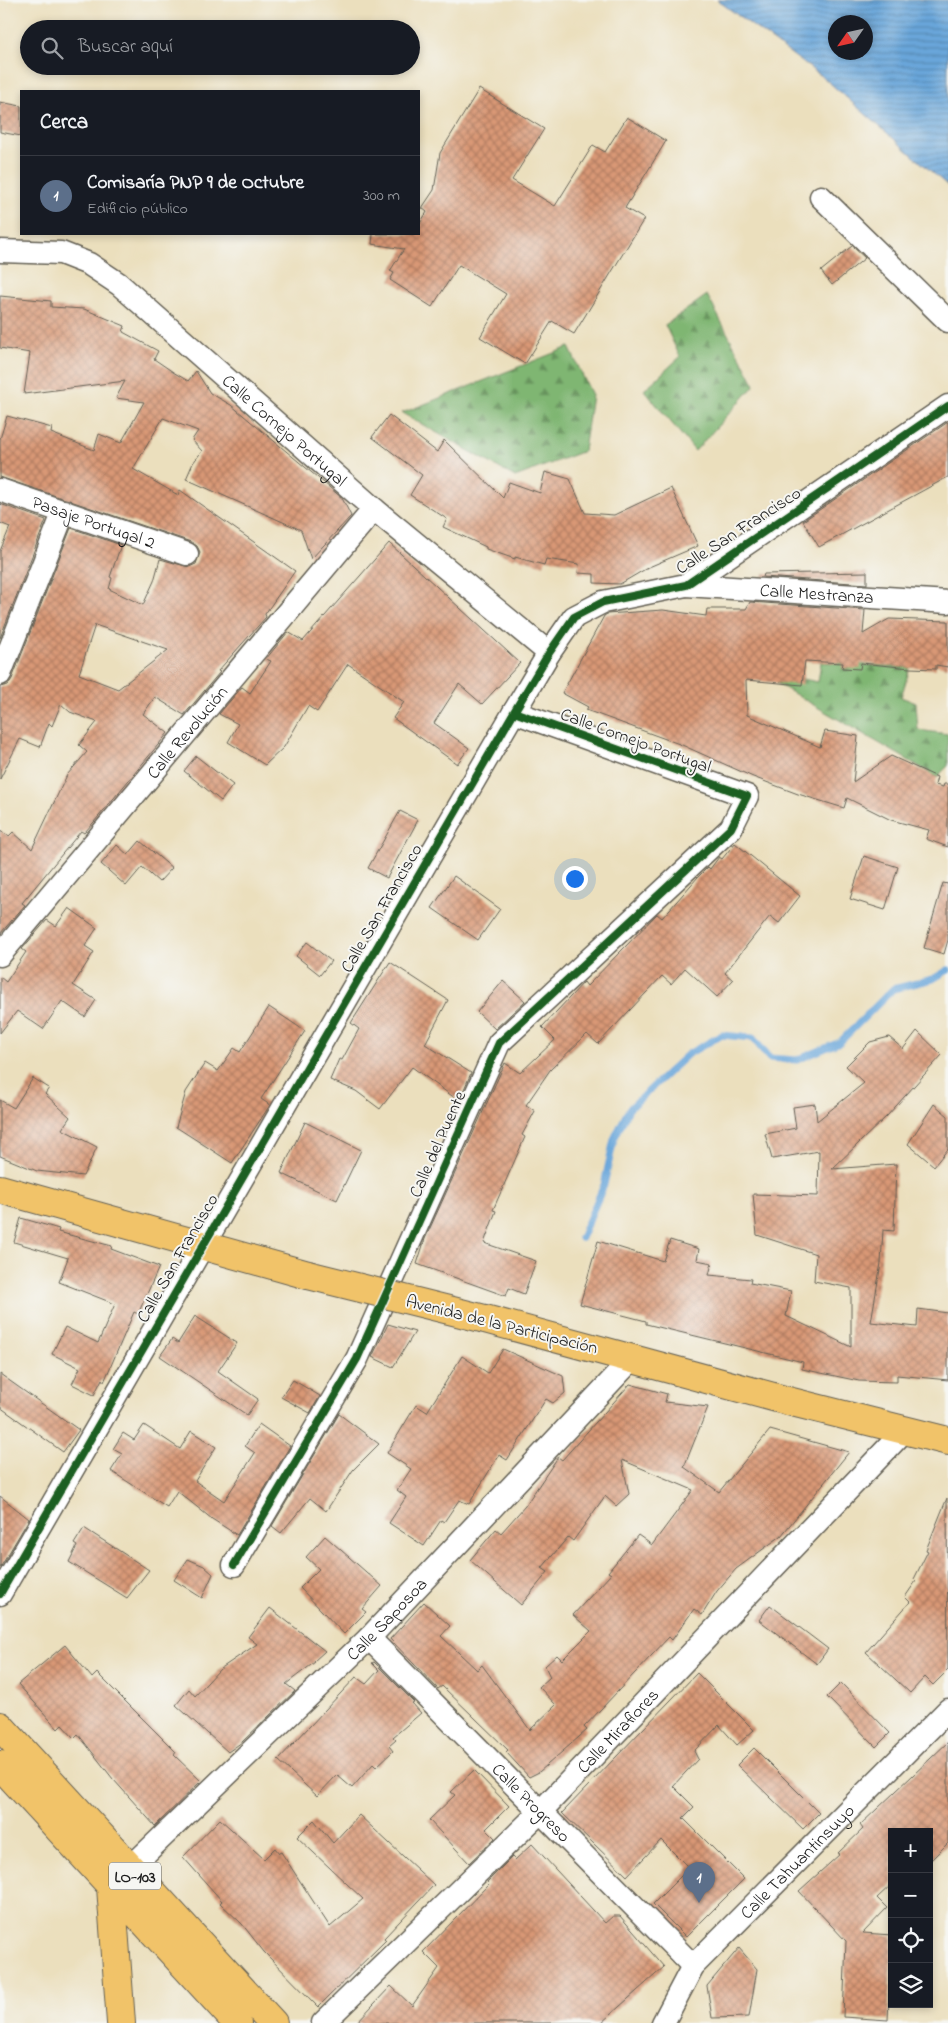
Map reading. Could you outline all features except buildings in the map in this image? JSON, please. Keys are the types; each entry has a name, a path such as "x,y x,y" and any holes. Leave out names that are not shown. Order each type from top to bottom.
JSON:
{"main road":[{"name":"Avenida de la Participación","path":"0,1189 308,1275 485,1319 788,1401 948,1441"},
{"name":"LO-103","path":"0,1726 237,2023"},
{"name":"LO-103","path":"0,1764 273,2023"},
{"path":"120,1878 121,2023"}],"street":[{"path":"821,197 948,322"},
{"name":"Calle Cornejo Portugal","path":"0,251 61,253 89,264 119,284 374,509 549,653"},
{"name":"Calle San Francisco","path":"0,1594 201,1245 514,712 549,653 574,616 603,602 686,586 948,406"},
{"name":"Pasaje Portugal 2","path":"0,490 187,554"},
{"name":"Calle Revolución","path":"0,955 374,509"},
{"path":"1,671 64,511"},
{"name":"Calle Mestranza","path":"686,586 948,602"},
{"name":"Calle Cornejo Portugal","path":"514,712 747,796"},
{"name":"Calle del Puente","path":"234,1566 358,1359 499,1043 731,828 747,796"},
{"name":"Calle Saposoa","path":"120,1878 369,1638 633,1358"},
{"name":"Calle Miraflores","path":"323,2023 540,1812 905,1430"},
{"name":"Calle Progreso","path":"369,1638 693,1966"},
{"name":"Calle Tahuantinsuyo","path":"663,2023 693,1966 948,1710"}],"green space":[{"path":"707,295 755,385 695,451 644,390 680,357 665,325"},
{"path":"569,347 592,395 584,451 515,477 402,413"},
{"path":"821,662 910,668 901,697 916,703 918,730 948,734 948,766 937,777 776,683 803,679 818,682"}],"water":[{"path":"717,0 948,0 948,186 824,78"}],"waterway":[{"path":"581,1238 604,1185 614,1139 629,1109 688,1054 722,1035 753,1038 769,1058 797,1060 840,1042 893,989 933,979 948,970"}],"cycle path":[{"path":"0,1594 514,712 549,653 574,617 603,602 686,585 948,406"},
{"path":"234,1565 357,1359 499,1043 731,828 747,796 514,712"}],"place":[{"name":"Comisaría PNP 9 de Octubre","path":"699,1903"}]}
